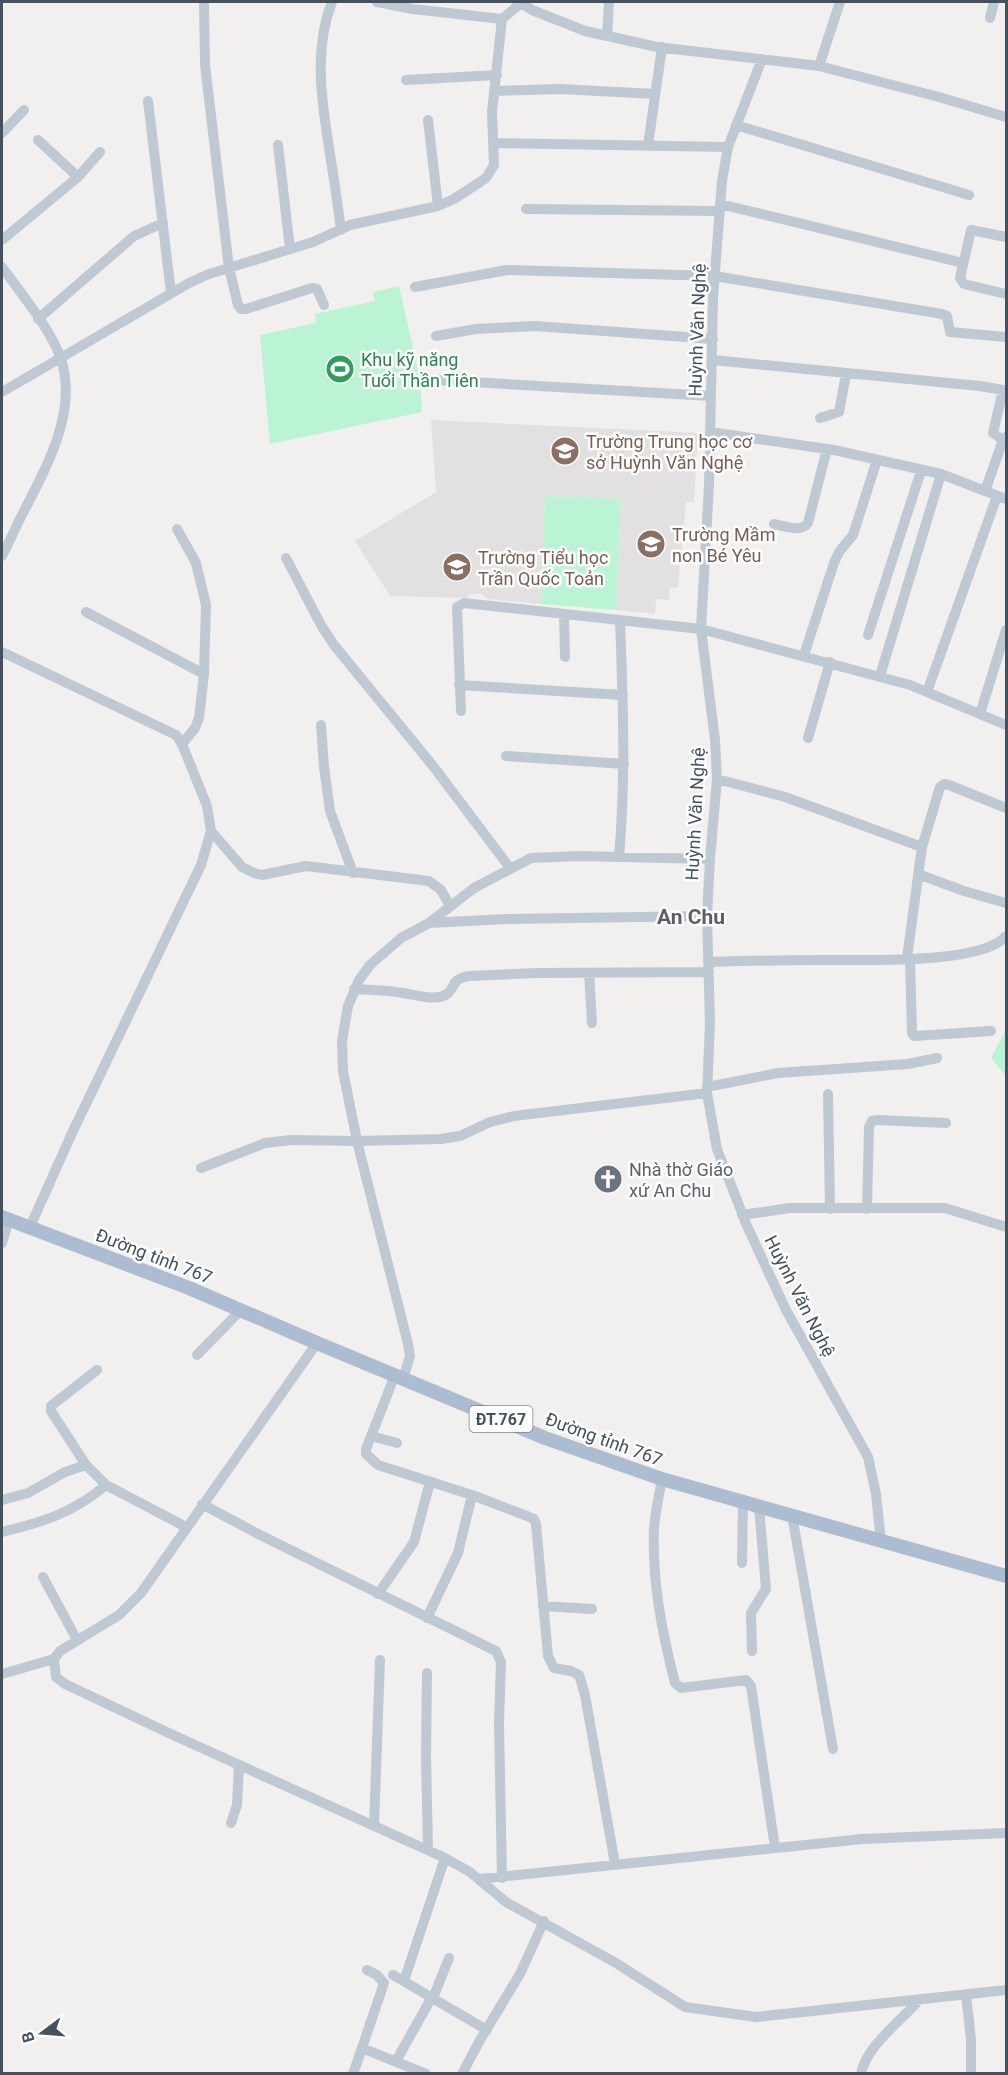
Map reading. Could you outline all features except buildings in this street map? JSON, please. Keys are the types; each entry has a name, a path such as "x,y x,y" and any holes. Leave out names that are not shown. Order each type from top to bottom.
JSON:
{"main road":[{"name":"Đường tỉnh 767","path":"5,1218 189,1288 545,1438 662,1479 1006,1576"}],"street":[{"path":"204,2 205,65 229,268 238,305 241,309 312,288 317,289 324,305"},
{"path":"329,2 322,42 322,91 341,230"},
{"path":"377,2 413,9 502,19"},
{"path":"2,392 171,292 209,274 290,249 366,220 438,206 454,199 486,178 494,165 492,112 502,19 520,2 542,14 585,31 662,47 819,66 1006,117"},
{"path":"542,14 544,2"},
{"path":"607,36 609,2"},
{"path":"819,66 840,2"},
{"path":"990,18 994,2"},
{"path":"648,145 662,47"},
{"name":"Huỳnh Văn Nghệ","path":"762,59 728,147 720,207 715,276 701,629 716,740 717,779 707,916 709,967 707,1090 717,1149 742,1215 786,1310 868,1457 881,1541"},
{"path":"406,80 497,75"},
{"path":"494,91 560,89 656,94"},
{"path":"148,101 171,292"},
{"path":"2,134 24,110"},
{"path":"428,120 438,206"},
{"path":"736,125 969,195"},
{"path":"38,140 78,177"},
{"path":"494,143 728,147"},
{"path":"278,145 290,249"},
{"path":"2,240 78,177 100,152"},
{"path":"526,209 720,207 963,263"},
{"path":"38,319 134,236 163,223"},
{"path":"1006,237 971,230 960,278 964,284 1006,294"},
{"path":"2,270 38,319 60,357 65,378 65,401 51,459 2,556"},
{"path":"415,287 507,270 715,276 942,314 947,316 950,332 1006,338"},
{"path":"436,336 476,329 535,326 713,339"},
{"path":"712,360 1002,390 993,433 1005,438 986,491"},
{"path":"820,417 839,412 846,374"},
{"path":"420,379 711,396"},
{"path":"710,432 827,449 941,474 1002,497 927,692"},
{"path":"774,524 799,529 808,523 827,449"},
{"path":"804,655 834,563 839,552 853,535 877,460"},
{"path":"868,635 921,471"},
{"path":"880,676 941,474"},
{"path":"177,529 195,558 205,601 204,674 199,718 195,728 182,744"},
{"path":"286,558 334,645 433,766 510,868"},
{"path":"461,711 457,607 460,604 701,629 880,676 927,692 1006,725"},
{"path":"86,612 204,674"},
{"path":"564,615 565,657"},
{"path":"619,857 624,796 620,620"},
{"path":"980,714 1006,630"},
{"path":"2,652 176,735 182,744 207,806 211,831 201,865 72,1133 30,1227"},
{"path":"808,738 830,662"},
{"path":"459,685 623,695"},
{"path":"321,725 330,811 353,873"},
{"path":"506,756 624,764"},
{"path":"717,779 785,797 922,847"},
{"path":"991,1031 915,1036 912,1033 908,959 922,847 940,787 944,784 1006,808"},
{"path":"211,831 242,867 254,873 262,875 306,866 429,881 441,890 450,906"},
{"path":"615,1864 585,1695 579,1675 554,1668 550,1663 534,1519 472,1495 378,1465 366,1454 371,1436 410,1356 357,1142 343,1071 342,1041 348,1006 354,989 370,965 401,938 429,923 474,888 510,868 538,857 710,859"},
{"path":"918,874 1006,903"},
{"path":"429,923 506,919 707,916"},
{"path":"354,989 394,991 437,997 444,996 451,991 455,980 460,977 933,958 974,951 995,944 1006,936"},
{"path":"589,973 592,1023"},
{"path":"201,1168 265,1143 291,1140 357,1142 441,1139 460,1136 490,1122 514,1116 707,1090 778,1073 908,1064 937,1058"},
{"path":"828,1094 830,1209"},
{"path":"867,1209 869,1127 872,1122 878,1120 946,1122"},
{"path":"742,1215 790,1208 945,1208 1006,1227"},
{"path":"2,1243 5,1218"},
{"path":"197,1355 241,1310"},
{"path":"2,1674 54,1659 60,1651 119,1615 141,1593 317,1343"},
{"path":"97,1370 51,1408 86,1465 106,1485 186,1527"},
{"path":"371,1436 397,1443"},
{"path":"2,1500 28,1493 65,1472 86,1465"},
{"path":"662,1479 654,1527 654,1567 657,1603 675,1683 681,1688 746,1680 751,1686 775,1848"},
{"path":"378,1594 414,1542 429,1482"},
{"path":"2,1532 35,1524 71,1510 106,1485"},
{"path":"427,1618 458,1553 472,1495"},
{"path":"742,1563 743,1502"},
{"path":"202,1504 496,1651 501,1662 499,1723 502,1878"},
{"path":"752,1650 751,1613 766,1589 759,1507"},
{"path":"792,1515 833,1749"},
{"path":"43,1577 77,1640"},
{"path":"543,1606 592,1610"},
{"path":"54,1659 56,1677 65,1684 445,1858 479,1879 506,1902 544,1921 616,1963 685,2007 756,2017 1006,1990"},
{"path":"374,1826 380,1660"},
{"path":"427,1673 428,1850"},
{"path":"231,1823 237,1805 238,1765"},
{"path":"479,1879 862,1839 1006,1833"},
{"path":"404,1981 445,1858"},
{"path":"462,2073 520,1974 544,1921"},
{"path":"396,2061 432,1997 449,1958"},
{"path":"353,2073 384,1983 377,1975 367,1970"},
{"path":"393,1975 487,2030"},
{"path":"966,1994 971,2040 971,2073"},
{"path":"861,2073 862,2066 882,2038 920,1999"},
{"path":"362,2048 426,2073"}],"shaded area":[{"path":"431,420 698,433 694,502 686,502 678,587 670,588 669,600 656,599 655,614 616,610 621,499 545,496 541,604 486,599 482,594 470,594 467,598 390,596 355,541 436,492"}],"green space":[{"name":"Khu kỹ năng Tuổi Thần Tiên","path":"399,286 420,379 422,412 270,444 260,335 316,323 315,314 375,301 373,292"},
{"path":"545,496 621,499 616,610 541,604"},
{"path":"1006,1029 1006,1076 991,1058"}],"place":[{"name":"Khu kỹ năng Tuổi Thần Tiên","path":"340,369"},
{"name":"Trường Trung học cơ sở Huỳnh Văn Nghệ","path":"565,451"},
{"name":"Trường Mầm non Bé Yêu","path":"651,544"},
{"name":"Trường Tiểu học Trần Quốc Toản","path":"457,567"},
{"name":"Nhà thờ Giáo xứ An Chu","path":"608,1179"}],"district":[{"name":"An Chu","path":"691,917"}]}
